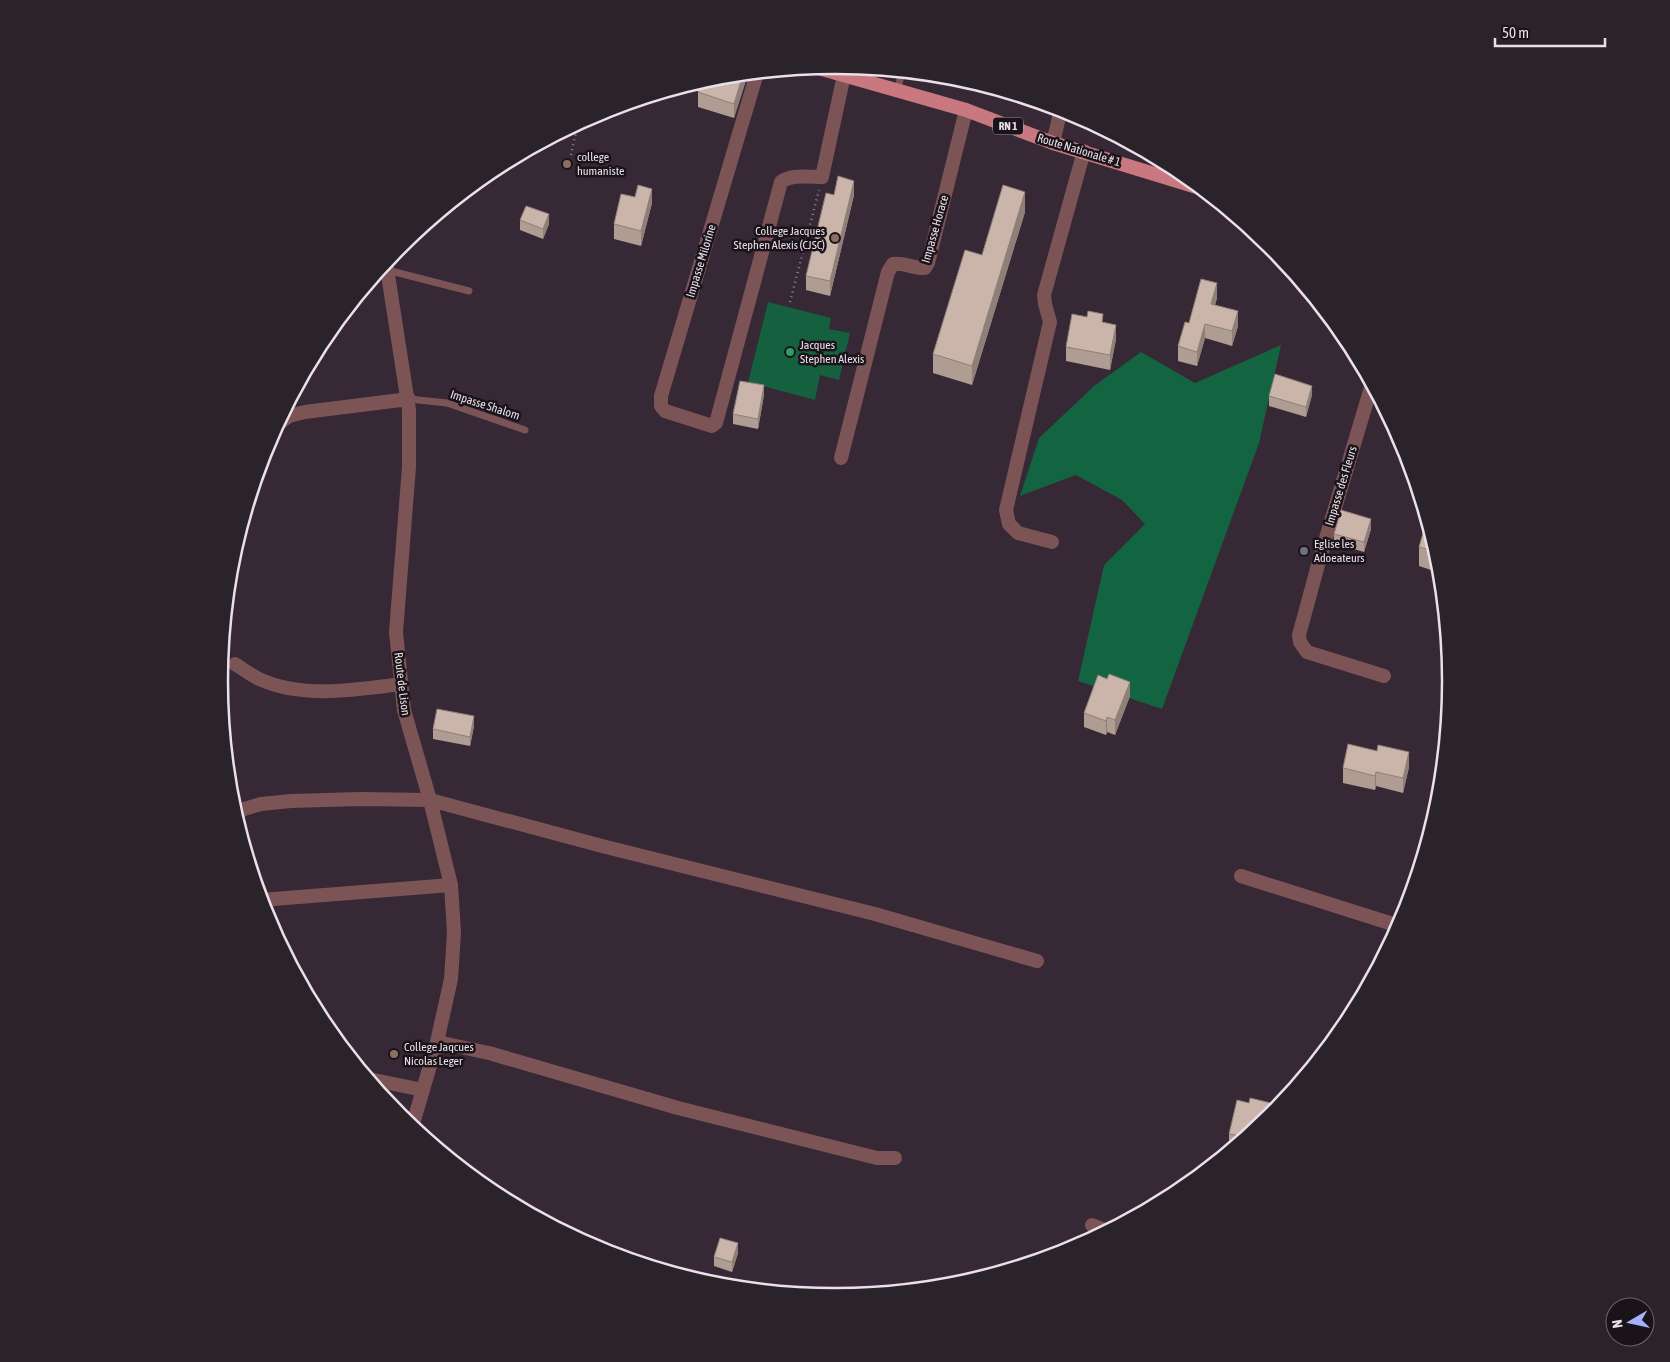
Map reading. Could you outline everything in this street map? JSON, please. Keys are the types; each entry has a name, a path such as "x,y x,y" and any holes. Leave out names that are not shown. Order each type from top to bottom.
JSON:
{"main road":[{"name":"Route Nationale # 1","path":"841,74 966,110 1053,143 1180,182"}],"street":[{"path":"822,177 844,75"},
{"name":"Impasse Milorine","path":"755,79 661,396 661,406 665,411 712,426 716,423 781,182 791,177 822,177"},
{"name":"Impasse Horace","path":"841,458 888,272 893,264 899,263 925,268 928,263 966,110"},
{"path":"1053,143 1059,117"},
{"path":"1052,542 1018,533 1009,524 1006,510 1050,322 1044,295 1084,151"},
{"name":"Route de Lison","path":"388,271 409,399 409,467 396,632 404,710 430,800 451,885 454,933 451,979 437,1042 415,1118"},
{"name":"Impasse des Fleurs","path":"1369,393 1299,635 1300,642 1307,652 1384,676"},
{"path":"288,417 305,412 409,399"},
{"path":"235,664 259,679 296,690 339,691 402,684"},
{"path":"242,811 261,804 291,801 360,799 430,800 602,846 875,914 1036,961"},
{"path":"1241,876 1391,924"},
{"path":"269,899 451,885"},
{"path":"437,1042 489,1053 688,1111 877,1158 896,1158"},
{"path":"378,1081 423,1090"},
{"path":"1092,1225 1099,1228"}],"lane":[{"path":"897,91 901,78"},
{"path":"391,267 469,291"},
{"name":"Impasse Shalom","path":"409,399 447,403 525,430"}],"path":[{"path":"571,155 576,132"},
{"path":"790,302 822,177"}],"green space":[{"name":"Jacques Stephen Alexis","path":"768,302 831,318 829,329 850,333 839,380 820,375 815,400 748,382"},
{"path":"1281,345 1259,443 1162,709 1078,681 1104,565 1145,524 1122,500 1076,475 1020,496 1039,438 1094,386 1141,352 1195,383"}],"building":[{"path":"741,81 734,104 698,92 699,89"},
{"name":"College Jacques Stephen Alexis (CJSC)","path":"838,176 854,181 830,281 806,276 826,193 834,195"},
{"path":"638,185 652,189 641,231 614,224 621,194 635,197"},
{"path":"1003,185 1025,192 972,366 933,354 965,250 982,255"},
{"path":"526,206 549,214 543,229 520,220"},
{"path":"1201,279 1217,283 1211,304 1238,311 1232,331 1205,324 1197,352 1178,346 1185,322 1189,323"},
{"path":"1088,311 1103,314 1102,322 1116,325 1110,355 1066,347 1072,314 1087,317"},
{"path":"1275,374 1312,386 1306,407 1269,396"},
{"path":"740,381 764,385 758,419 733,414"},
{"path":"1341,510 1371,519 1364,542 1334,534"},
{"path":"1424,531 1428,549 1419,547"},
{"path":"1109,674 1130,682 1115,720 1107,717 1106,721 1084,713 1098,675 1107,679"},
{"path":"437,709 474,716 470,737 433,729"},
{"path":"1348,744 1377,751 1378,745 1409,752 1403,778 1376,772 1375,776 1343,768"},
{"path":"1250,1098 1271,1103 1235,1138 1236,1135 1229,1134 1237,1100 1249,1103"},
{"path":"720,1238 738,1243 732,1262 714,1257"}],"place":[{"name":"college humaniste","path":"567,164"},
{"name":"College Jacques Stephen Alexis (CJSC)","path":"835,238"},
{"name":"Jacques Stephen Alexis","path":"790,352"},
{"name":"Eglise les Adoeateurs","path":"1304,551"},
{"name":"College Jaqcues Nicolas Leger","path":"394,1054"}]}
